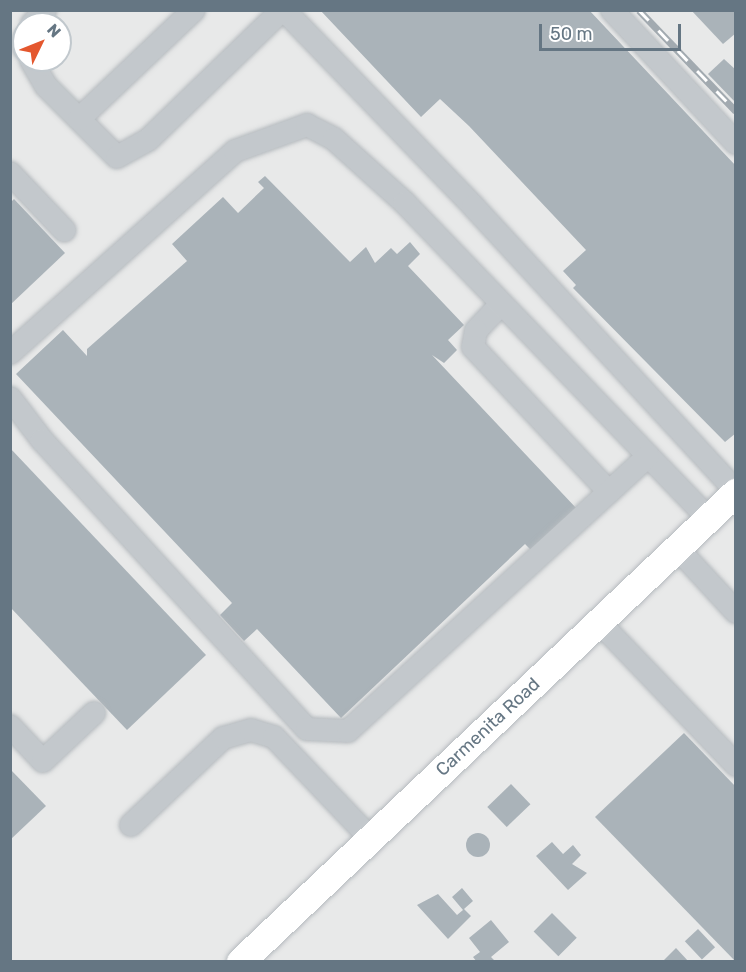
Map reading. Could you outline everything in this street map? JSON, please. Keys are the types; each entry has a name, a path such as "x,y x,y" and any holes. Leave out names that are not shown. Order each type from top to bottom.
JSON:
{"main road":[{"name":"Carmenita Road","path":"241,962 735,491"}],"lane":[{"path":"79,119 194,10"},
{"path":"38,72 46,86 117,157 127,154 283,10 473,206 735,491"},
{"path":"612,10 735,143"},
{"path":"10,353 235,151 307,125 334,139 405,203 708,518"},
{"path":"10,173 64,230"},
{"path":"501,304 476,331 473,347 609,492"},
{"path":"10,398 42,440 307,729 348,731 648,456"},
{"path":"677,548 735,612"},
{"path":"599,622 735,765"},
{"path":"10,726 43,761 94,713"},
{"path":"131,825 223,738 251,730 274,737 370,839"}],"shaded area":[{"path":"11,11 735,11 735,961 11,961"}],"building":[{"path":"320,10 589,10 736,166 736,433 725,442 573,288 576,285 563,271 586,250 469,126 440,99 421,117"},
{"path":"691,10 736,10 736,33 723,44"},
{"path":"724,59 736,70 736,103 708,74"},
{"path":"265,176 350,262 366,247 375,263 391,248 397,254 410,242 420,254 408,266 464,325 448,340 457,350 444,363 432,355 577,509 532,551 525,544 341,718 257,629 244,641 220,615 232,603 16,374 63,330 87,356 87,349 187,261 172,244 223,197 238,213 264,188 258,182"},
{"path":"14,199 65,253 10,305 10,203"},
{"path":"10,448 206,655 127,730 10,607"},
{"path":"684,733 736,787 736,962 595,817"},
{"path":"10,769 46,806 10,840"},
{"path":"511,784 530,804 507,827 487,807"},
{"path":"473,833 483,833 490,840 490,850 483,857 473,857 466,850 466,840"},
{"path":"552,842 563,854 573,845 581,855 572,864 587,873 568,890 536,856"},
{"path":"462,888 473,901 464,909 471,916 448,939 417,905 438,894 457,915 463,910 452,897"},
{"path":"552,913 577,938 558,956 534,931"},
{"path":"491,920 509,942 491,957 496,962 477,962 473,957 480,952 469,938"},
{"path":"698,929 715,947 702,960 685,941"},
{"path":"676,948 689,962 662,962"}],"railway":[{"path":"639,10 736,111"}]}
